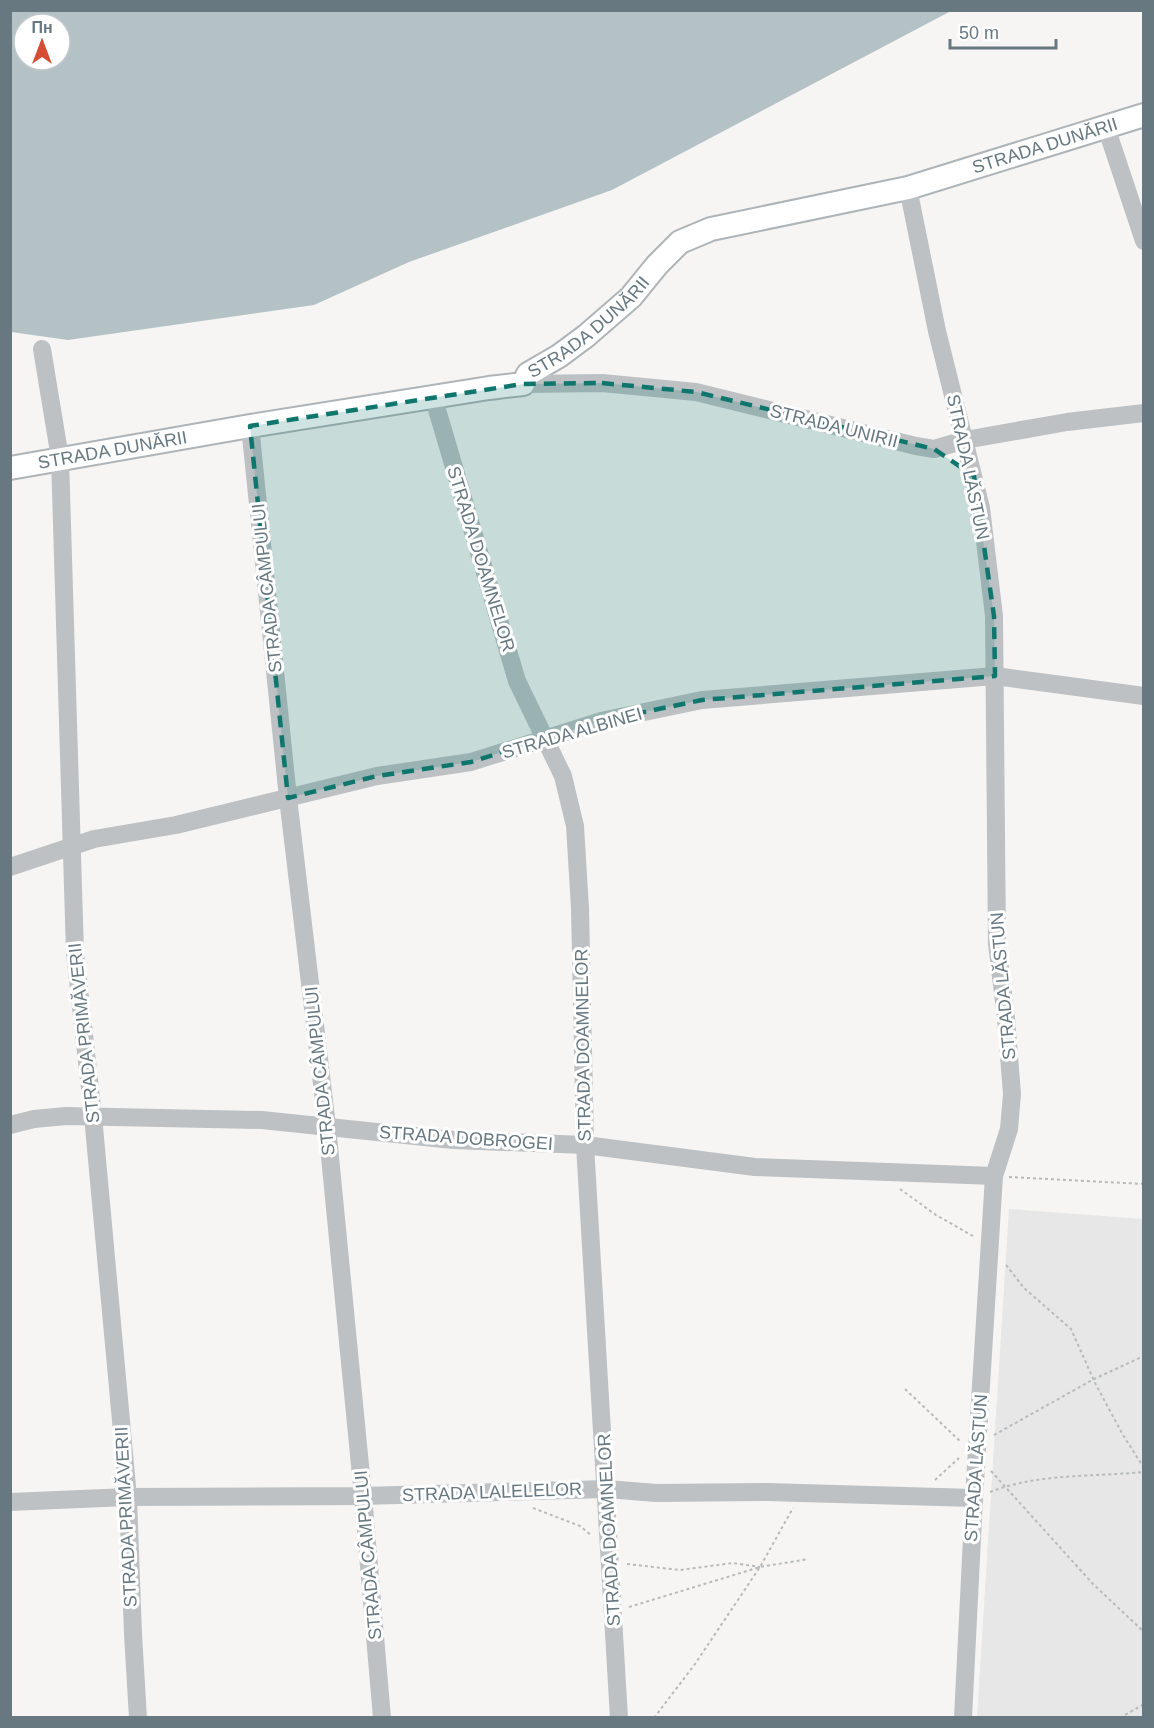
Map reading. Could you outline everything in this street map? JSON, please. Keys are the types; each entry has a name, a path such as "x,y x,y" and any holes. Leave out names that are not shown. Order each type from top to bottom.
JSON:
{"main road":[{"name":"STRADA DUNĂRII","path":"10,468 432,396 523,384 528,374 559,356 586,336 631,297 657,265 680,242 711,229 908,188 1143,115"}],"street":[{"path":"1106,126 1143,242"},
{"name":"STRADA LĂSTUN","path":"908,188 937,331 981,508 994,616 997,944 1012,1094 1009,1129 994,1176 974,1450 974,1498 963,1718"},
{"name":"STRADA PRIMĂVERII","path":"42,349 60,458 75,953 93,1116 128,1497 132,1634 138,1718"},
{"name":"STRADA UNIRII","path":"523,384 602,382 696,392 916,446 934,448 965,440 1067,422 1143,413"},
{"name":"STRADA DOAMNELOR","path":"432,396 517,681 563,776 575,826 580,908 585,1145 619,1718"},
{"name":"STRADA CÂMPULUI","path":"250,426 288,798 327,1126 382,1718"},
{"path":"934,448 963,466 974,476"},
{"name":"STRADA ALBINEI","path":"10,867 94,839 176,825 377,776 471,762 601,721 702,700 995,676 1143,696"},
{"name":"STRADA DOBROGEI","path":"10,1125 34,1119 66,1116 262,1120 453,1140 585,1145 755,1167 994,1176"},
{"name":"STRADA LALELELOR","path":"10,1502 128,1497 363,1496 607,1489 656,1493 801,1493 974,1498"}],"path":[{"path":"878,1173 936,1215 990,1245 1024,1288 1071,1329 1094,1379 1143,1470 1102,1476 1057,1477 1006,1486 974,1498"},
{"path":"994,1176 1143,1184"},
{"path":"921,1497 938,1476 974,1450 1094,1379 1143,1356"},
{"path":"905,1389 974,1450 1093,1584 1143,1632"},
{"path":"654,1718 695,1664 760,1568 801,1493"},
{"path":"614,1611 760,1568 808,1559"},
{"path":"1120,1718 1143,1704"}],"highlighted area":[{"path":"602,383 696,392 934,449 974,476 994,616 995,676 702,700 601,721 471,762 377,776 288,798 250,426 523,384"}],"shaded area":[{"path":"11,10 951,10 612,190 409,262 314,305 68,340 11,332"},
{"path":"1009,1209 1143,1219 1143,1717 977,1717"}]}
